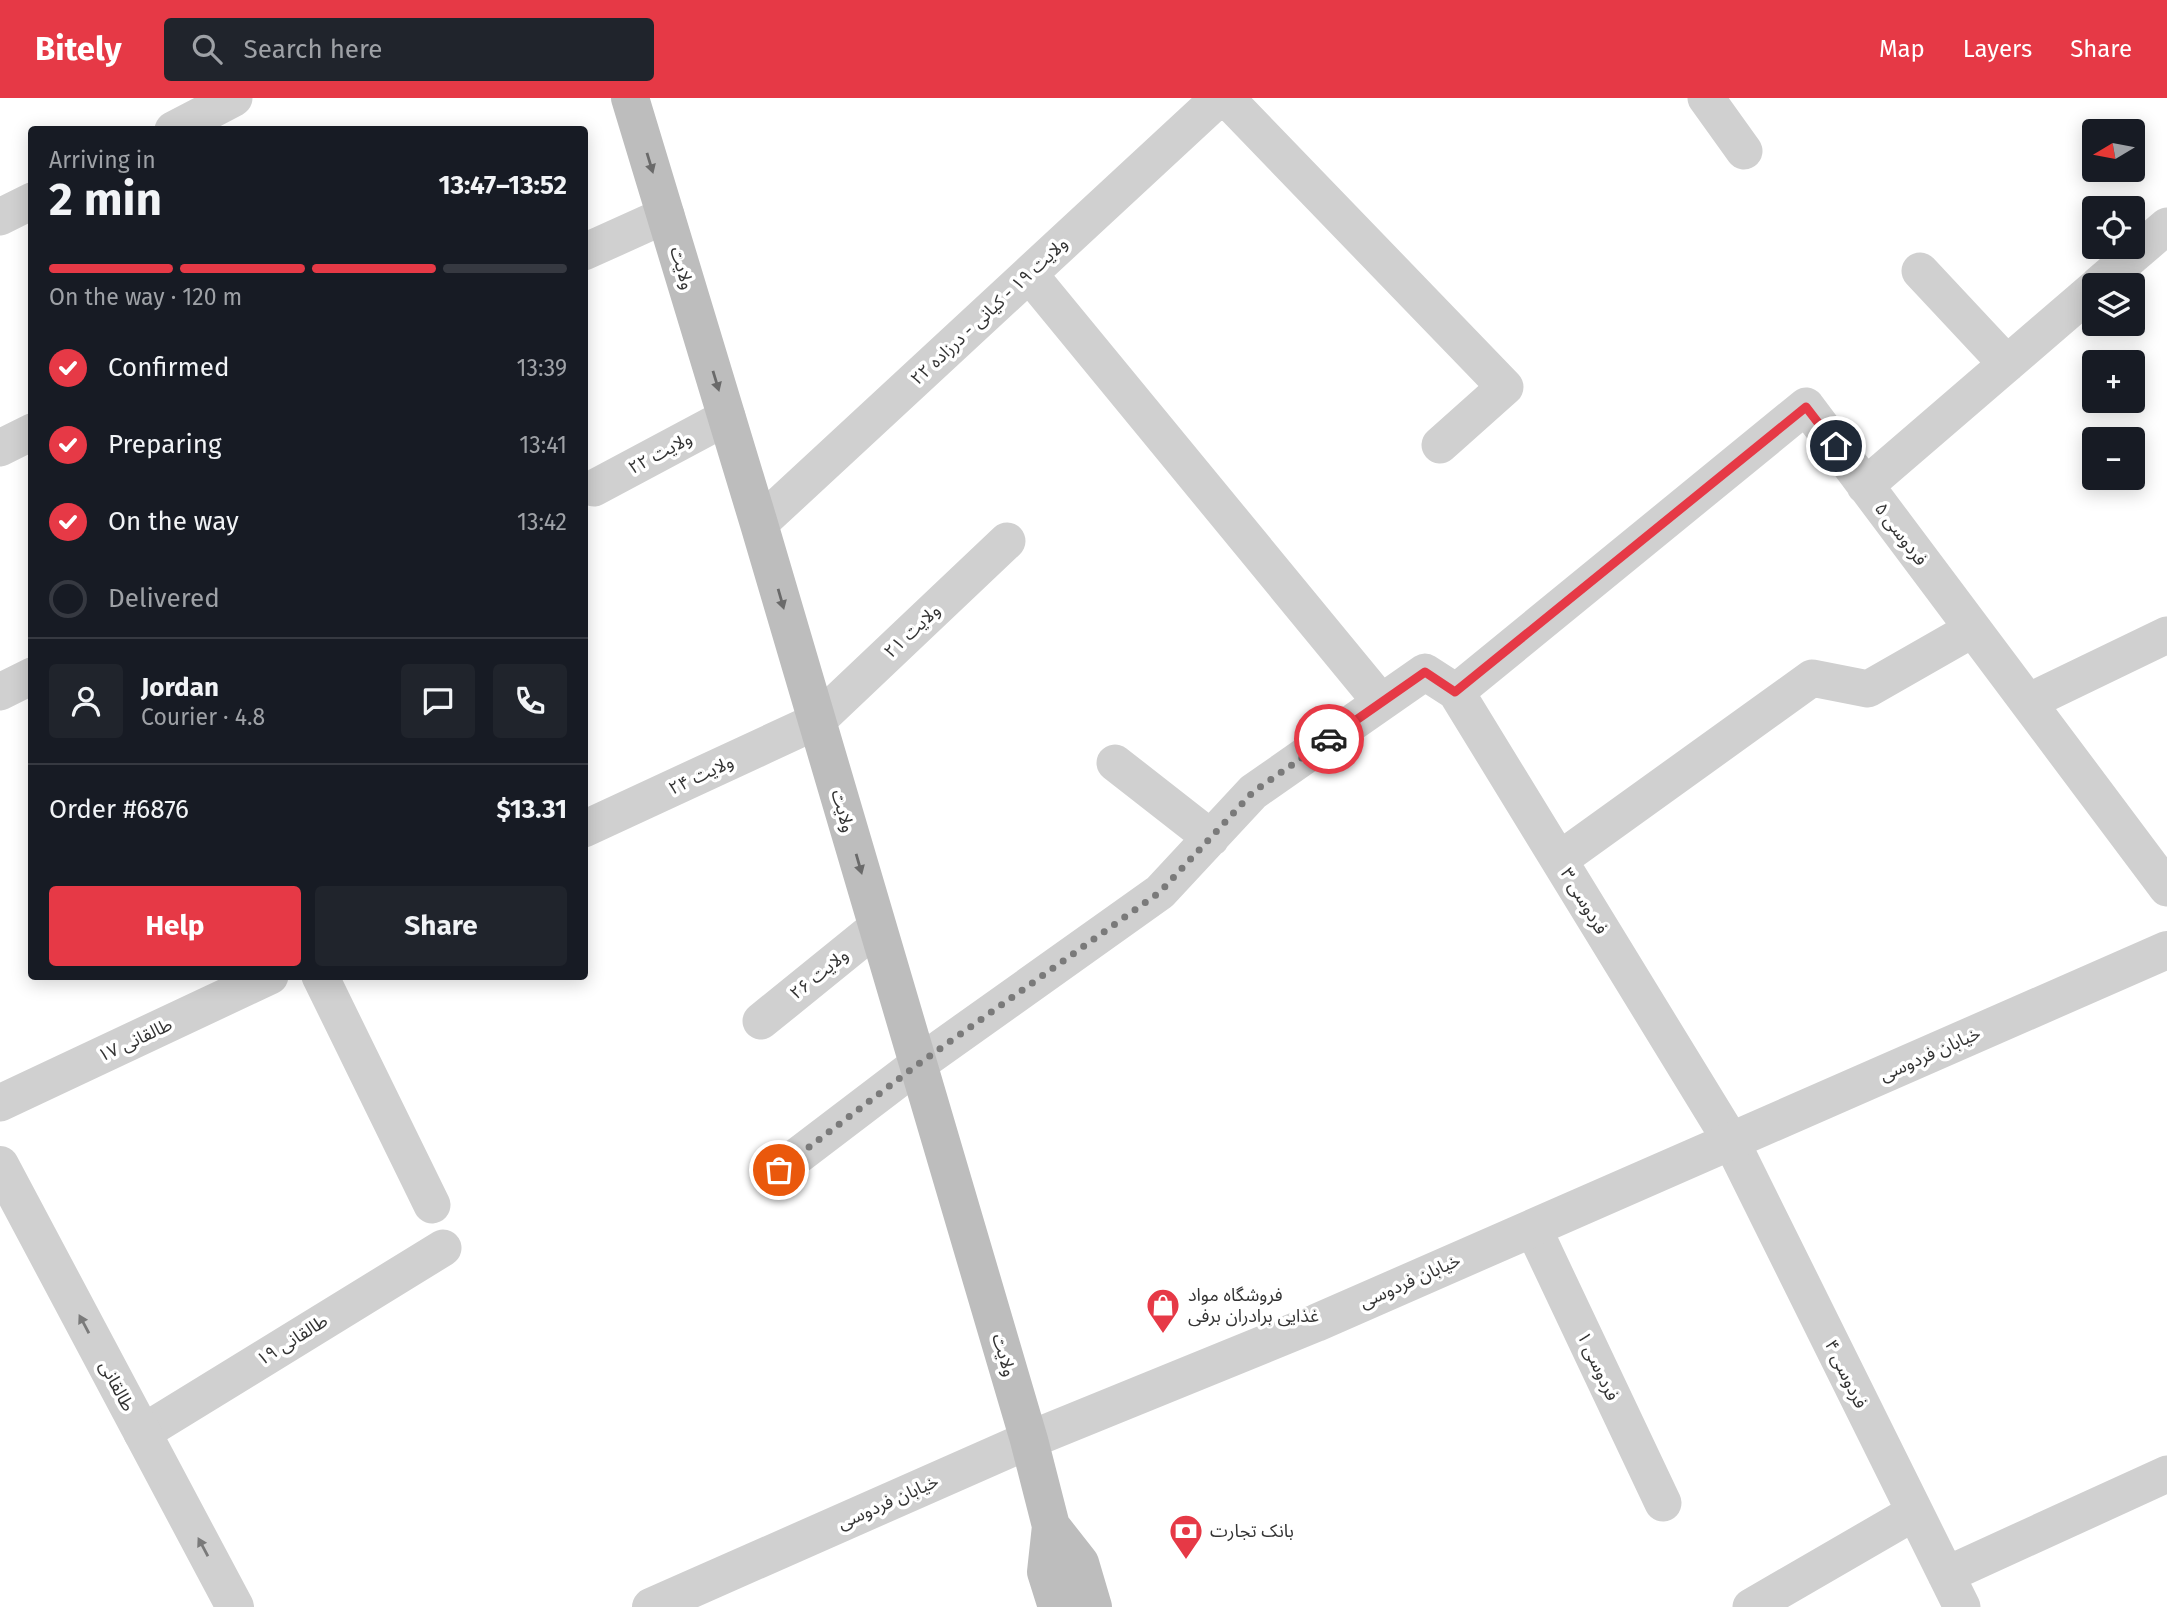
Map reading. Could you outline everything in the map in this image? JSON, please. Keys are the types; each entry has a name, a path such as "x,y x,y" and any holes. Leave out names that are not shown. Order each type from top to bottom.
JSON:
{"main road":[{"name":"ولایت","path":"630,98 759,524 1029,1440 1051,1526 1046,1572 1057,1607"},
{"name":"ولایت","path":"1051,1526 1080,1563 1093,1607"}],"street":[{"path":"181,126 234,98"},
{"name":"ولایت ۱۹ - کیانی - درزاده ۲۲","path":"759,524 1219,98"},
{"path":"1226,98 1505,387 1440,445"},
{"path":"1706,98 1744,151"},
{"path":"0,218 28,203"},
{"path":"588,250 666,215"},
{"path":"2113,273 2167,226"},
{"path":"1920,271 2007,364"},
{"path":"779,1170 917,1065 1160,892 1253,792 1381,702 1029,274"},
{"path":"1865,486 2082,300"},
{"name":"فردوسی ۵","path":"1455,692 1806,407 2167,888"},
{"name":"ولایت ۲۲","path":"594,488 727,417"},
{"path":"0,448 28,434"},
{"name":"ولایت ۲۱","path":"817,720 1007,541"},
{"path":"1559,860 1812,678 1868,690 1973,629"},
{"path":"2028,702 2167,635"},
{"name":"فردوسی ۳","path":"1381,702 1425,672 1455,692 1731,1141"},
{"path":"0,692 28,678"},
{"name":"ولایت ۲۴","path":"588,827 817,720"},
{"path":"1115,763 1211,838"},
{"name":"ولایت ۲۶","path":"761,1021 877,927"},
{"name":"خیابان فردوسی","path":"651,1607 1029,1440 1316,1323 2167,950"},
{"name":"طالقانی ۱۷","path":"0,1103 261,980"},
{"path":"322,980 432,1205"},
{"name":"فردوسی ۴","path":"1731,1141 1962,1607"},
{"name":"طالقانی","path":"0,1165 235,1607"},
{"name":"فردوسی ۱","path":"1533,1228 1663,1503"},
{"name":"طالقانی ۱۹","path":"142,1433 443,1248"},
{"path":"1946,1575 2167,1474"},
{"path":"1751,1607 1915,1513"}],"way so far":[{"path":"779,1170 917,1065 1160,892 1253,792 1329,739"}],"place":[{"name":"فروشگاه مواد غذایی برادران برفی","path":"1163,1335"},
{"name":"بانک تجارت","path":"1186,1561"}],"route":[{"path":"1329,739 1425,672 1455,692 1806,407 1836,446"}]}
